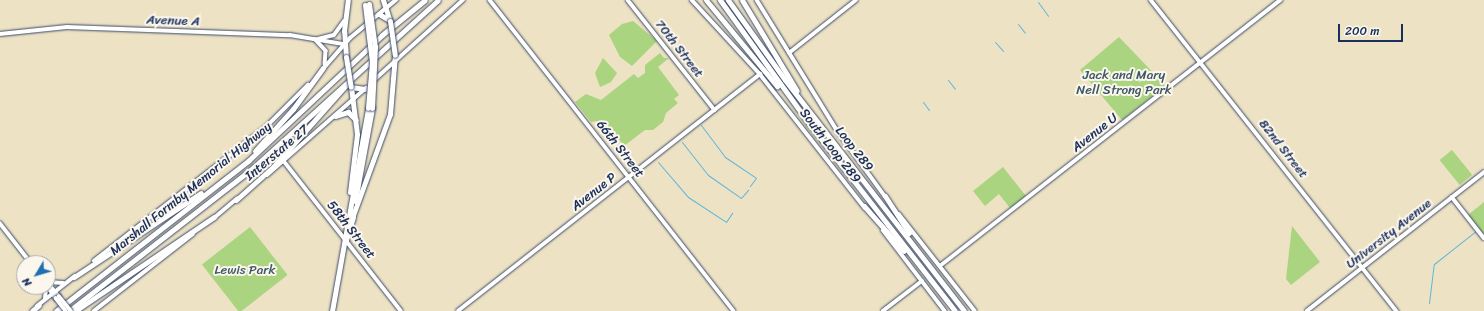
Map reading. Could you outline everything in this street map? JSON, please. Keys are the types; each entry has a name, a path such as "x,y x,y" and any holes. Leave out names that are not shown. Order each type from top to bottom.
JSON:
{"highway":[{"path":"346,240 346,225 356,120 344,44 344,21 348,0"},
{"path":"332,311 346,240 352,218 390,114 396,61 390,21 383,0"},
{"path":"382,34 420,0"},
{"name":"Marshall Formby Memorial Highway","path":"56,311 240,167 382,34 425,0"},
{"name":"Marshall Formby Memorial Highway","path":"69,311 254,167 351,76 438,0"},
{"path":"706,0 811,126"},
{"name":"Loop 289","path":"720,0 811,126 955,311"},
{"name":"Loop 289","path":"728,0 819,123 964,311"},
{"path":"742,0 819,123"},
{"path":"352,218 370,108 375,62 366,2"},
{"path":"379,14 390,21"},
{"path":"240,167 293,110 323,68"},
{"path":"236,200 277,163 351,76"},
{"path":"351,86 365,89"},
{"path":"346,225 370,108"},
{"path":"335,116 348,112 356,120"},
{"path":"73,278 234,172"},
{"path":"885,196 923,256"},
{"path":"864,206 948,302"},
{"path":"75,311 214,217"},
{"path":"31,311 39,305"}],"main road":[{"name":"Interstate 27","path":"56,291 266,128 344,44 396,0"},
{"name":"Interstate 27","path":"94,311 284,161 463,0"},
{"name":"66th Street","path":"490,0 734,311"},
{"name":"70th Street","path":"628,0 715,110"},
{"name":"South Loop 289","path":"692,0 760,74 945,311"},
{"name":"South Loop 289","path":"757,0 837,130 885,196 975,311"},
{"path":"789,52 856,0"},
{"name":"82nd Street","path":"1151,0 1202,62 1397,311"},
{"name":"Avenue U","path":"940,266 1280,0"},
{"path":"314,39 334,35 344,21"},
{"name":"Avenue A","path":"0,34 67,27 314,39 344,44"},
{"path":"314,39 326,51 323,68"},
{"name":"Avenue P","path":"458,311 760,74"},
{"name":"58th Street","path":"284,161 401,311"},
{"name":"University Avenue","path":"1307,311 1484,172"},
{"path":"1452,197 1484,238"},
{"path":"0,223 25,255"},
{"path":"56,284 59,285 73,278"},
{"path":"883,311 922,280"},
{"path":"56,294 69,311"},
{"path":"45,300 46,295"},
{"name":"Interstate 27","path":"39,305 51,295"}],"green space":[{"path":"633,21 657,41 632,66 620,57 609,35 622,24"},
{"name":"Jack and Mary Nell Strong Park","path":"1119,37 1164,84 1164,87 1122,120 1080,70"},
{"path":"660,53 664,58 669,58 658,67 679,95 674,99 678,103 666,113 663,122 653,130 645,130 624,146 615,134 610,138 596,121 591,122 575,102 586,94 601,100 634,74 638,78 645,73 645,65"},
{"path":"603,58 617,73 611,82 600,87 595,73"},
{"path":"1452,150 1472,175 1460,185 1440,160"},
{"path":"1003,167 1026,196 1010,208 999,194 985,206 973,191"},
{"path":"1484,202 1484,235 1468,215"},
{"path":"1292,226 1320,262 1291,285 1286,279"},
{"name":"Lewis Park","path":"250,227 288,275 242,311 238,311 202,265"}],"waterway":[{"path":"1038,2 1048,16"},
{"path":"1018,24 1025,33"},
{"path":"995,42 1003,51"},
{"path":"948,80 955,89"},
{"path":"923,102 929,110"},
{"path":"701,125 725,157 756,178 750,186"},
{"path":"682,142 708,175 741,198 748,190"},
{"path":"658,162 688,197 726,222 732,213"},
{"path":"1429,303 1434,264 1476,231"}]}
